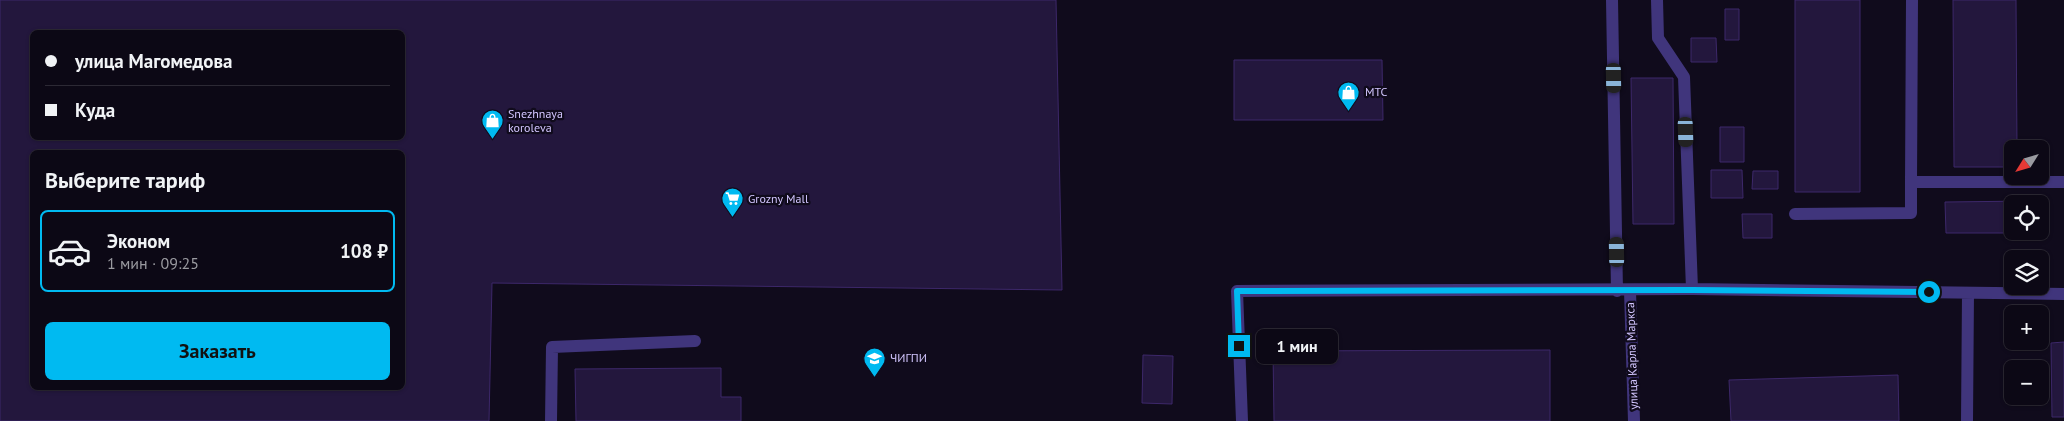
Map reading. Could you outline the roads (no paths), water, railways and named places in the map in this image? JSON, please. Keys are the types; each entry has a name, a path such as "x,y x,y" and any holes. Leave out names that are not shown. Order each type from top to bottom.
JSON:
{"street":[{"name":"улица Карла Маркса","path":"1612,0 1624,291 1634,421"},
{"path":"1657,0 1658,38 1684,77 1692,290"},
{"path":"1795,214 1911,213 1912,0"},
{"path":"1911,182 2064,182"},
{"path":"1242,421 1237,291 1692,290 2064,294"},
{"path":"1967,421 1968,293"},
{"path":"551,421 552,347 695,342"}],"place":[{"name":"МТС","path":"1349,111"},
{"name":"Snezhnaya koroleva","path":"492,140"},
{"name":"Grozny Mall","path":"732,218"},
{"name":"ЧИГПИ","path":"874,377"}]}
